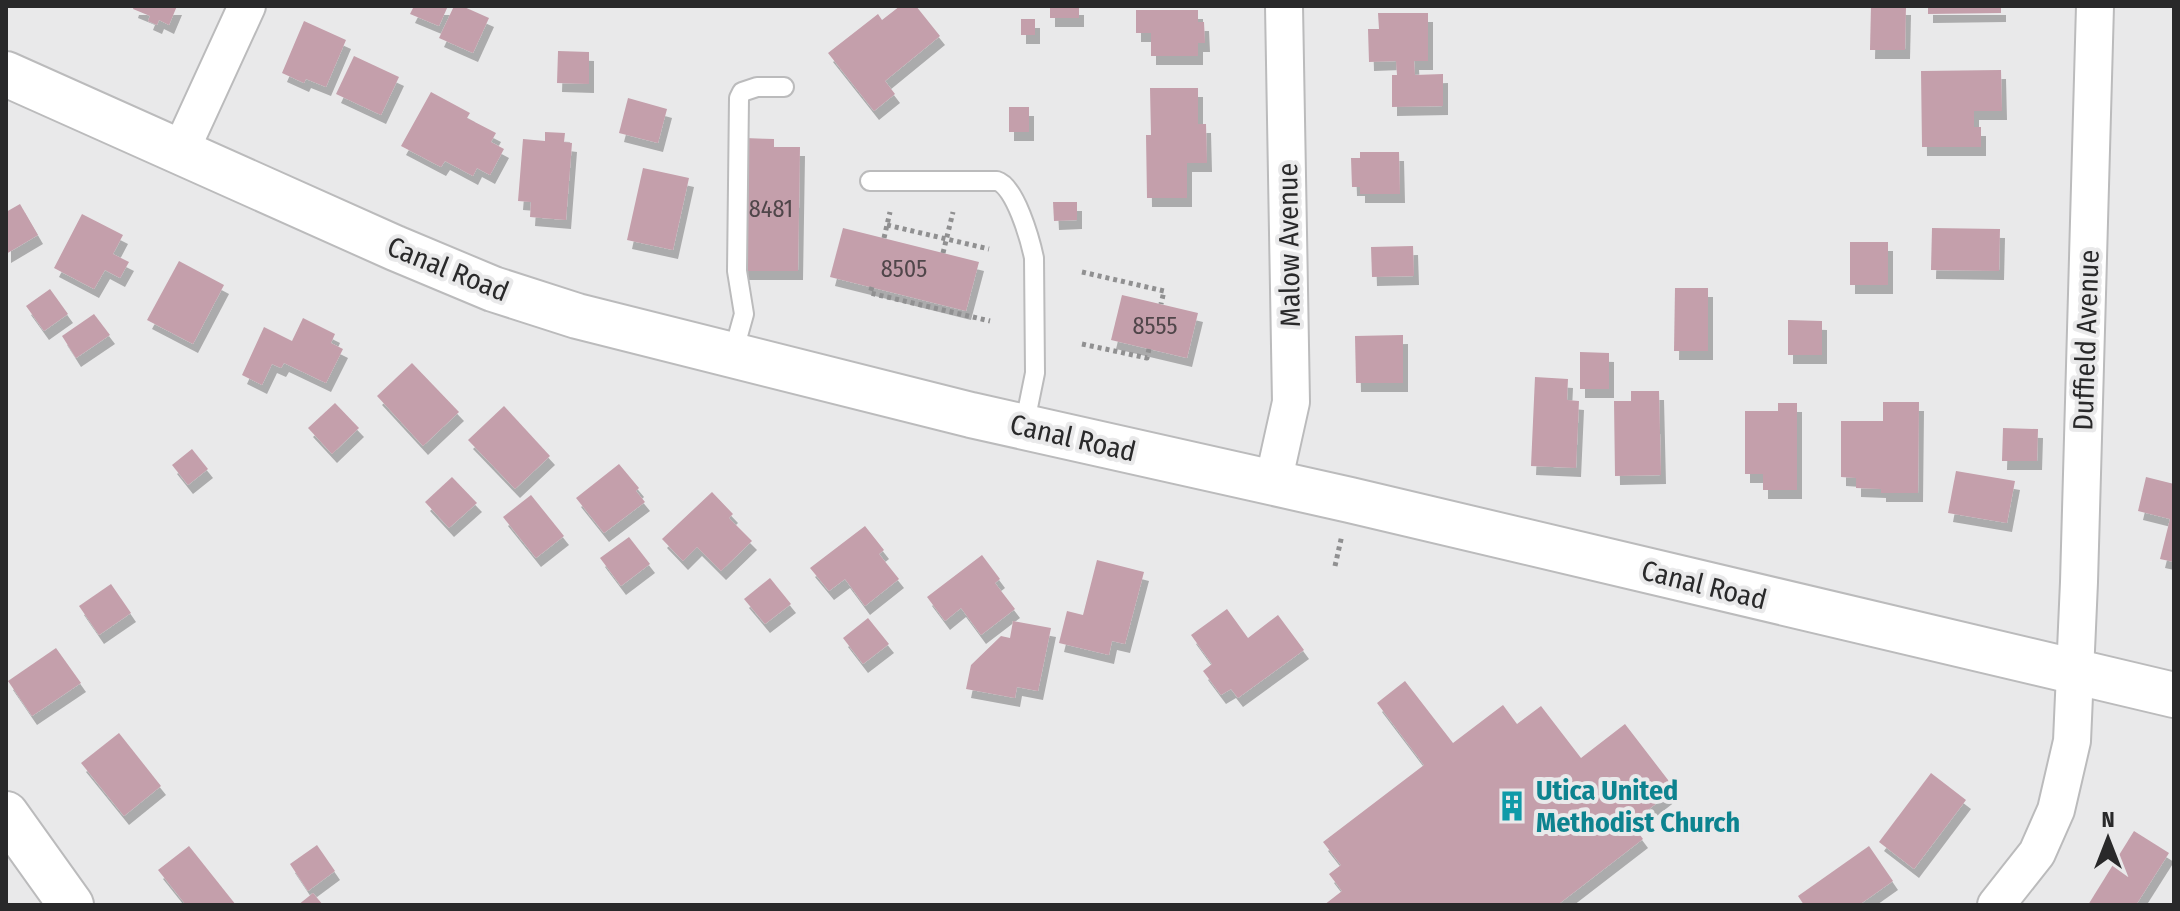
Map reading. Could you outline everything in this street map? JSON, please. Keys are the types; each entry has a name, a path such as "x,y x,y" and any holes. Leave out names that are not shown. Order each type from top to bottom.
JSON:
{"street":[{"path":"180,152 247,6"},
{"name":"Malow Avenue","path":"1273,483 1291,402 1284,6"},
{"name":"Duffield Avenue","path":"1996,905 2037,853 2056,810 2072,741 2095,6"},
{"name":"Canal Road","path":"6,74 370,238 493,289 577,316 732,357 1024,427 2174,695"},
{"path":"6,814 71,905"}],"lane":[{"path":"732,357 744,314 737,271 739,98 742,92 749,89 784,87"},
{"path":"870,181 997,181 1007,186 1031,243 1034,258 1035,373 1024,427"}],"path":[{"path":"884,238 890,212"},
{"path":"943,253 953,212"},
{"path":"887,225 989,249"},
{"path":"1082,272 1164,291 1161,304"},
{"path":"872,287 870,293 990,321"},
{"path":"1082,344 1147,358 1149,349"},
{"path":"1335,566 1343,533"}],"building":[{"path":"134,6 177,6 169,25 159,20 157,25 148,21 150,16 133,9"},
{"path":"414,6 448,6 439,26 410,14"},
{"path":"454,6 462,6 489,18 473,53 439,38"},
{"path":"900,6 916,6 940,36 885,81 895,94 874,111 828,53 878,14 882,20"},
{"path":"1050,6 1079,6 1079,18 1050,18"},
{"path":"1871,6 1906,6 1905,50 1870,50"},
{"path":"1928,6 2001,6 2001,13 1928,14"},
{"path":"1136,10 1198,10 1198,22 1204,22 1205,43 1198,43 1198,56 1151,56 1151,33 1136,33"},
{"path":"1378,13 1428,13 1428,61 1414,61 1415,75 1443,74 1443,106 1392,107 1392,75 1397,75 1396,61 1369,62 1368,29 1379,29"},
{"path":"1021,19 1035,19 1035,35 1021,35"},
{"path":"304,21 346,40 326,87 306,79 304,83 282,73"},
{"path":"558,51 589,52 589,84 557,83"},
{"path":"354,56 399,77 381,115 336,94"},
{"path":"2001,70 2002,111 1974,111 1974,127 1981,127 1981,147 1922,147 1921,71"},
{"path":"1150,88 1198,88 1198,124 1206,124 1207,163 1187,163 1187,198 1147,198 1146,135 1151,135"},
{"path":"431,92 470,113 467,118 496,133 491,142 504,149 490,175 477,168 473,176 445,161 441,167 401,146"},
{"path":"628,98 667,109 658,143 619,133"},
{"path":"1009,107 1029,107 1029,132 1009,132"},
{"path":"545,132 565,133 564,142 572,143 566,220 530,217 531,202 518,201 523,139 545,141"},
{"path":"745,138 774,139 774,147 800,147 798,271 743,271"},
{"path":"1360,152 1399,152 1400,194 1360,194 1360,187 1352,187 1351,158 1360,158"},
{"path":"643,168 689,178 673,250 627,240"},
{"path":"1053,202 1077,202 1077,220 1054,221"},
{"path":"20,204 38,235 6,254 6,212"},
{"path":"82,214 123,235 113,254 129,262 120,278 105,270 94,289 54,268"},
{"path":"843,228 979,262 966,311 830,277"},
{"path":"1932,228 2000,229 1999,271 1931,270"},
{"path":"1850,242 1888,242 1888,285 1850,285"},
{"path":"1413,246 1414,276 1372,277 1371,247"},
{"path":"179,261 224,285 193,344 147,320"},
{"path":"1675,288 1708,288 1708,351 1674,351"},
{"path":"50,289 68,314 44,331 26,306"},
{"path":"1122,295 1198,313 1187,358 1111,340"},
{"path":"94,314 110,335 76,358 62,336"},
{"path":"303,318 335,334 331,343 343,349 326,383 284,363 281,368 272,364 262,385 242,375 264,327 292,341"},
{"path":"1788,320 1822,321 1822,355 1788,355"},
{"path":"1403,335 1403,383 1356,383 1355,336"},
{"path":"1580,352 1609,353 1609,389 1580,389"},
{"path":"412,363 459,412 423,446 377,396"},
{"path":"1535,377 1568,379 1567,400 1579,401 1576,468 1531,466"},
{"path":"1631,391 1659,391 1661,475 1615,476 1614,401 1631,401"},
{"path":"1883,402 1919,402 1918,493 1881,493 1881,489 1856,488 1856,478 1841,477 1841,421 1883,421"},
{"path":"335,403 359,428 332,454 308,428"},
{"path":"1778,403 1797,403 1797,490 1763,490 1763,474 1745,474 1745,411 1778,411"},
{"path":"504,406 550,456 515,489 468,440"},
{"path":"2003,428 2038,429 2037,461 2002,461"},
{"path":"192,449 208,469 188,485 172,465"},
{"path":"619,464 639,488 636,491 645,502 604,533 576,498"},
{"path":"1956,471 2015,481 2007,523 1948,513"},
{"path":"452,477 477,503 449,528 425,502"},
{"path":"2146,477 2174,484 2174,562 2160,559 2170,519 2138,511"},
{"path":"712,492 733,514 729,518 752,541 721,571 697,547 683,561 662,539"},
{"path":"531,495 564,536 536,558 503,517"},
{"path":"865,526 884,550 879,554 899,579 865,606 845,579 829,591 810,568"},
{"path":"629,537 650,564 621,586 600,558"},
{"path":"982,555 1000,579 995,583 1015,609 981,635 961,608 945,621 927,597"},
{"path":"1097,560 1144,572 1125,644 1112,641 1109,655 1059,643 1067,611 1083,615"},
{"path":"770,578 791,604 765,624 744,599"},
{"path":"111,584 131,613 99,635 79,606"},
{"path":"1227,609 1248,638 1278,615 1304,650 1238,698 1231,689 1221,695 1203,671 1212,664 1191,635"},
{"path":"868,618 889,644 863,664 843,638"},
{"path":"1013,621 1051,628 1038,691 1017,687 1015,698 966,689 971,665 1001,636 1010,638"},
{"path":"56,648 81,683 32,716 8,681"},
{"name":"Utica United Methodist Church","path":"1405,681 1453,743 1503,705 1517,724 1541,706 1581,758 1625,724 1675,789 1631,823 1643,839 1561,905 1324,905 1342,891 1329,874 1341,865 1323,842 1424,765 1377,703"},
{"path":"119,733 161,786 124,816 81,763"},
{"path":"1931,773 1966,800 1914,869 1879,842"},
{"path":"2134,831 2169,853 2136,905 2088,905"},
{"path":"317,845 335,871 308,891 290,864"},
{"path":"189,846 236,905 186,905 158,870"},
{"path":"1869,846 1893,881 1859,905 1804,905 1798,896"},
{"path":"313,893 323,905 298,905"}],"place":[{"name":"Utica United Methodist Church","path":"1512,806"}]}
